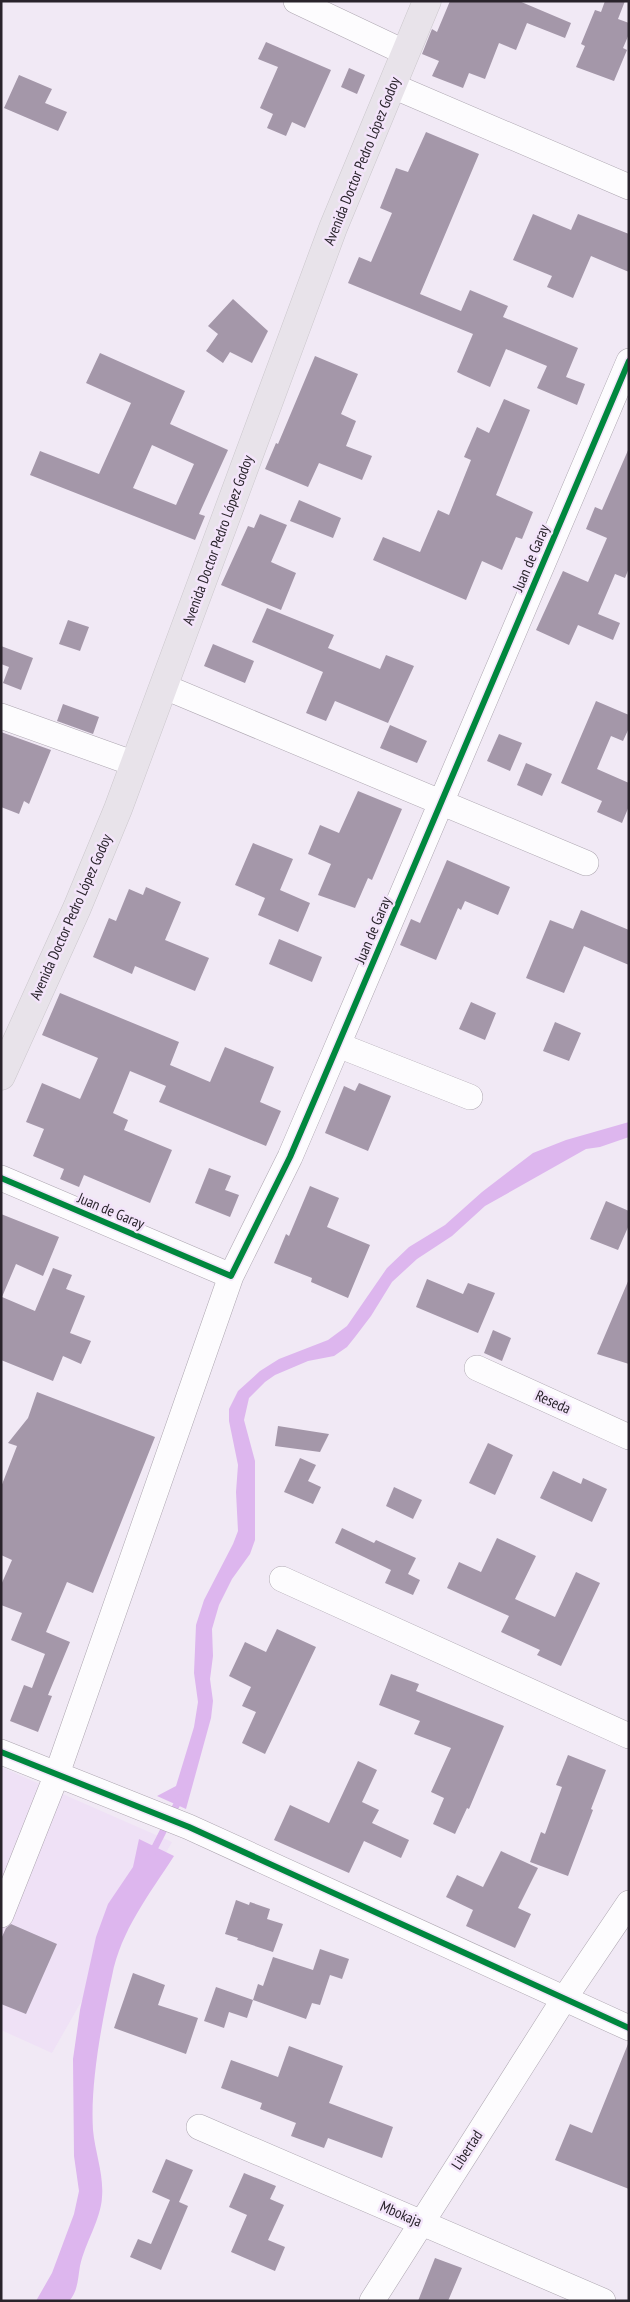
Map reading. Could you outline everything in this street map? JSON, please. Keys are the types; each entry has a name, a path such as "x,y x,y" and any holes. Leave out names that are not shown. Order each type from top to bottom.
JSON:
{"main road":[{"name":"Avenida Doctor Pedro López Godoy","path":"1,1076 77,908 136,764 333,228 427,1"}],"street":[{"path":"296,1 406,54"},
{"path":"393,86 629,187"},
{"name":"Juan de Garay","path":"1,1178 231,1276 290,1157 629,361"},
{"path":"165,687 586,863"},
{"path":"1,716 136,764"},
{"path":"338,1045 470,1097"},
{"path":"1,1915 57,1774 231,1276"},
{"name":"Reseda","path":"477,1368 629,1437"},
{"path":"282,1579 629,1736"},
{"path":"1,1752 189,1826 564,2000 629,2028"},
{"name":"Libertad","path":"372,2301 564,2000 629,1903"},
{"name":"Mbokaja","path":"199,2127 603,2301"}],"shaded area":[{"path":"629,1122 629,1137 600,1147 586,1149 485,1206 452,1236 417,1259 392,1282 371,1316 347,1347 334,1356 308,1361 275,1375 249,1398 244,1420 255,1461 255,1540 250,1554 232,1579 219,1605 212,1629 213,1656 210,1679 213,1701 211,1718 186,1809 157,1796 176,1786 194,1727 198,1702 194,1673 196,1625 204,1600 238,1531 236,1492 238,1465 229,1421 229,1409 238,1391 260,1371 279,1359 328,1340 347,1326 387,1268 409,1247 445,1225 482,1192 533,1153 566,1140"},
{"path":"1,1767 172,1842 52,2053 1,2030"},
{"path":"139,1839 174,1856 129,1928 116,1959 108,1994 93,2093 93,2130 102,2180 101,2205 82,2257 77,2284 72,2297 69,2301 36,2301 52,2273 74,2214 79,2191 74,2156 73,2059 80,2010 96,1937 108,1904 133,1867"}],"building":[{"path":"450,1 519,1 571,23 565,38 527,23 516,50 499,43 485,79 469,73 463,88 432,76 439,61 422,54 432,29 437,32"},
{"path":"605,1 625,1 618,19 629,23 629,34 623,48 627,50 614,81 576,67 585,46 581,44 595,10 601,12"},
{"path":"266,42 331,70 305,128 292,122 286,136 267,128 273,114 260,108 278,67 258,59"},
{"path":"349,68 365,75 357,94 341,87"},
{"path":"19,75 52,89 45,103 67,112 58,131 4,108"},
{"path":"426,132 479,154 420,294 461,311 470,290 508,306 503,317 578,348 566,377 585,384 577,405 537,388 547,366 506,349 490,387 457,372 473,334 348,283 359,257 371,262 392,213 380,208 396,168 408,172"},
{"path":"533,214 571,230 578,214 629,234 629,272 591,256 573,298 547,287 552,276 513,260"},
{"path":"233,299 268,331 252,363 230,352 223,363 206,351 218,334 208,326"},
{"path":"100,353 185,391 170,424 228,450 199,514 205,516 195,540 30,475 40,451 99,474 131,403 86,383","holes":["152,445 194,464 176,505 133,488"]},
{"path":"315,356 358,374 341,414 356,421 346,446 372,456 362,480 319,463 308,487 265,469 276,443 278,444"},
{"path":"504,399 530,410 496,495 533,512 522,539 516,537 502,570 482,561 466,600 373,560 383,537 420,552 438,510 449,515 471,460 464,457 477,427 489,433"},
{"path":"629,448 629,568 625,578 615,574 598,614 620,623 613,640 578,625 569,645 536,630 563,571 588,582 607,538 586,529 595,507 602,510"},
{"path":"299,500 341,518 333,538 290,521"},
{"path":"260,514 287,525 271,562 296,573 281,610 221,585 248,526 254,528"},
{"path":"267,608 334,635 328,648 380,669 386,655 414,666 388,723 335,701 326,721 306,713 323,672 252,642"},
{"path":"68,620 89,627 80,651 59,644"},
{"path":"213,644 254,661 245,683 204,666"},
{"path":"1,646 33,658 21,690 3,683 9,667 1,664"},
{"path":"596,701 629,715 629,728 623,741 611,736 597,769 629,783 629,806 622,823 597,812 602,801 561,783"},
{"path":"63,704 99,717 93,734 57,721"},
{"path":"390,725 427,741 417,763 380,748"},
{"path":"1,732 51,750 29,804 24,801 19,814 1,807"},
{"path":"499,734 522,743 510,771 487,761"},
{"path":"526,763 552,774 542,796 517,785"},
{"path":"358,791 402,809 372,880 368,878 355,908 318,895 331,864 308,854 320,825 339,833"},
{"path":"253,843 293,859 280,890 310,903 298,932 258,915 265,898 235,885"},
{"path":"447,860 510,887 498,915 465,901 461,910 458,908 436,960 400,945 411,919 420,923"},
{"path":"146,887 181,902 165,940 209,958 195,991 135,966 132,974 93,957 109,918 116,921 129,889 143,895"},
{"path":"581,910 629,930 629,965 584,946 564,993 526,978 550,920 573,929"},
{"path":"279,939 322,957 312,982 269,964"},
{"path":"60,993 179,1042 170,1065 210,1082 225,1047 274,1067 260,1102 281,1111 266,1146 159,1102 166,1086 130,1071 113,1113 128,1120 124,1130 172,1150 150,1203 84,1175 79,1187 60,1179 64,1169 33,1156 44,1129 26,1122 42,1083 80,1099 98,1058 42,1035"},
{"path":"471,1002 496,1013 485,1040 459,1029"},
{"path":"555,1022 581,1033 569,1061 543,1051"},
{"path":"359,1083 391,1096 368,1151 325,1133 344,1086 355,1091"},
{"path":"209,1168 231,1176 225,1190 239,1195 230,1217 195,1203"},
{"path":"310,1186 339,1198 327,1227 370,1245 348,1298 311,1282 312,1278 274,1263 286,1234 289,1236"},
{"path":"606,1201 629,1211 629,1225 618,1250 590,1239"},
{"path":"1,1214 59,1237 43,1276 16,1264 2,1297 35,1311 53,1268 72,1275 66,1289 85,1296 70,1333 91,1341 81,1364 63,1356 53,1381 1,1360"},
{"path":"427,1279 463,1294 468,1283 495,1293 478,1333 416,1307"},
{"path":"629,1279 629,1364 597,1354"},
{"path":"493,1330 511,1338 502,1361 484,1353"},
{"path":"37,1392 155,1437 93,1593 67,1582 46,1632 70,1642 48,1695 52,1696 38,1732 10,1721 24,1685 32,1688 45,1654 11,1640 22,1613 1,1605 1,1585 12,1560 1,1555 1,1487 17,1446 8,1443 28,1418"},
{"path":"278,1426 329,1434 320,1452 275,1446"},
{"path":"488,1443 513,1455 495,1495 469,1483"},
{"path":"300,1458 316,1465 308,1481 321,1487 313,1504 284,1492"},
{"path":"553,1471 581,1484 583,1478 607,1489 592,1522 540,1498"},
{"path":"394,1487 422,1500 413,1519 386,1506"},
{"path":"342,1528 374,1543 376,1540 416,1558 408,1574 420,1580 413,1595 385,1583 391,1570 335,1543"},
{"path":"497,1538 536,1556 515,1599 555,1617 576,1572 600,1583 561,1666 537,1655 540,1650 501,1632 509,1616 447,1588 459,1562 481,1572"},
{"path":"277,1629 316,1647 265,1754 242,1743 256,1712 242,1706 251,1687 229,1676 245,1642 266,1652"},
{"path":"391,1674 419,1684 416,1691 504,1726 469,1809 467,1808 455,1834 433,1824 444,1798 431,1792 451,1748 414,1734 420,1721 379,1705"},
{"path":"568,1755 606,1770 568,1876 530,1862 541,1832 545,1834 562,1787 556,1785"},
{"path":"358,1761 377,1770 362,1802 379,1810 372,1823 409,1840 401,1858 364,1841 349,1873 274,1840 290,1805 329,1823"},
{"path":"501,1851 538,1868 518,1908 531,1914 515,1948 466,1926 473,1910 446,1897 457,1875 483,1887"},
{"path":"236,1900 249,1905 250,1902 270,1909 267,1919 283,1924 273,1952 225,1934"},
{"path":"11,1924 57,1944 26,2014 1,2004 1,1939 6,1928"},
{"path":"320,1949 349,1959 342,1979 330,1975 320,2005 312,2003 306,2019 253,2000 258,1984 263,1986 273,1957 313,1970"},
{"path":"133,1973 165,1985 158,2005 198,2018 186,2054 114,2028"},
{"path":"216,1987 253,2000 247,2018 229,2012 224,2028 204,2021"},
{"path":"628,2044 629,2189 555,2160 570,2124 592,2133"},
{"path":"289,2046 343,2066 329,2103 393,2127 382,2158 328,2138 324,2148 291,2136 296,2123 260,2109 262,2103 221,2088 231,2060 278,2077"},
{"path":"166,2159 193,2170 179,2202 188,2206 161,2270 130,2257 138,2239 151,2244 170,2200 152,2192"},
{"path":"244,2173 276,2186 270,2199 284,2205 268,2240 285,2247 275,2271 231,2252 247,2215 229,2207"},
{"path":"435,2258 462,2268 448,2301 418,2301"}],"waterway":[{"path":"152,1853 180,1798"}],"cycle path":[{"path":"1,1178 231,1276 290,1157 629,361"},
{"path":"1,1752 189,1827 629,2028"}]}
